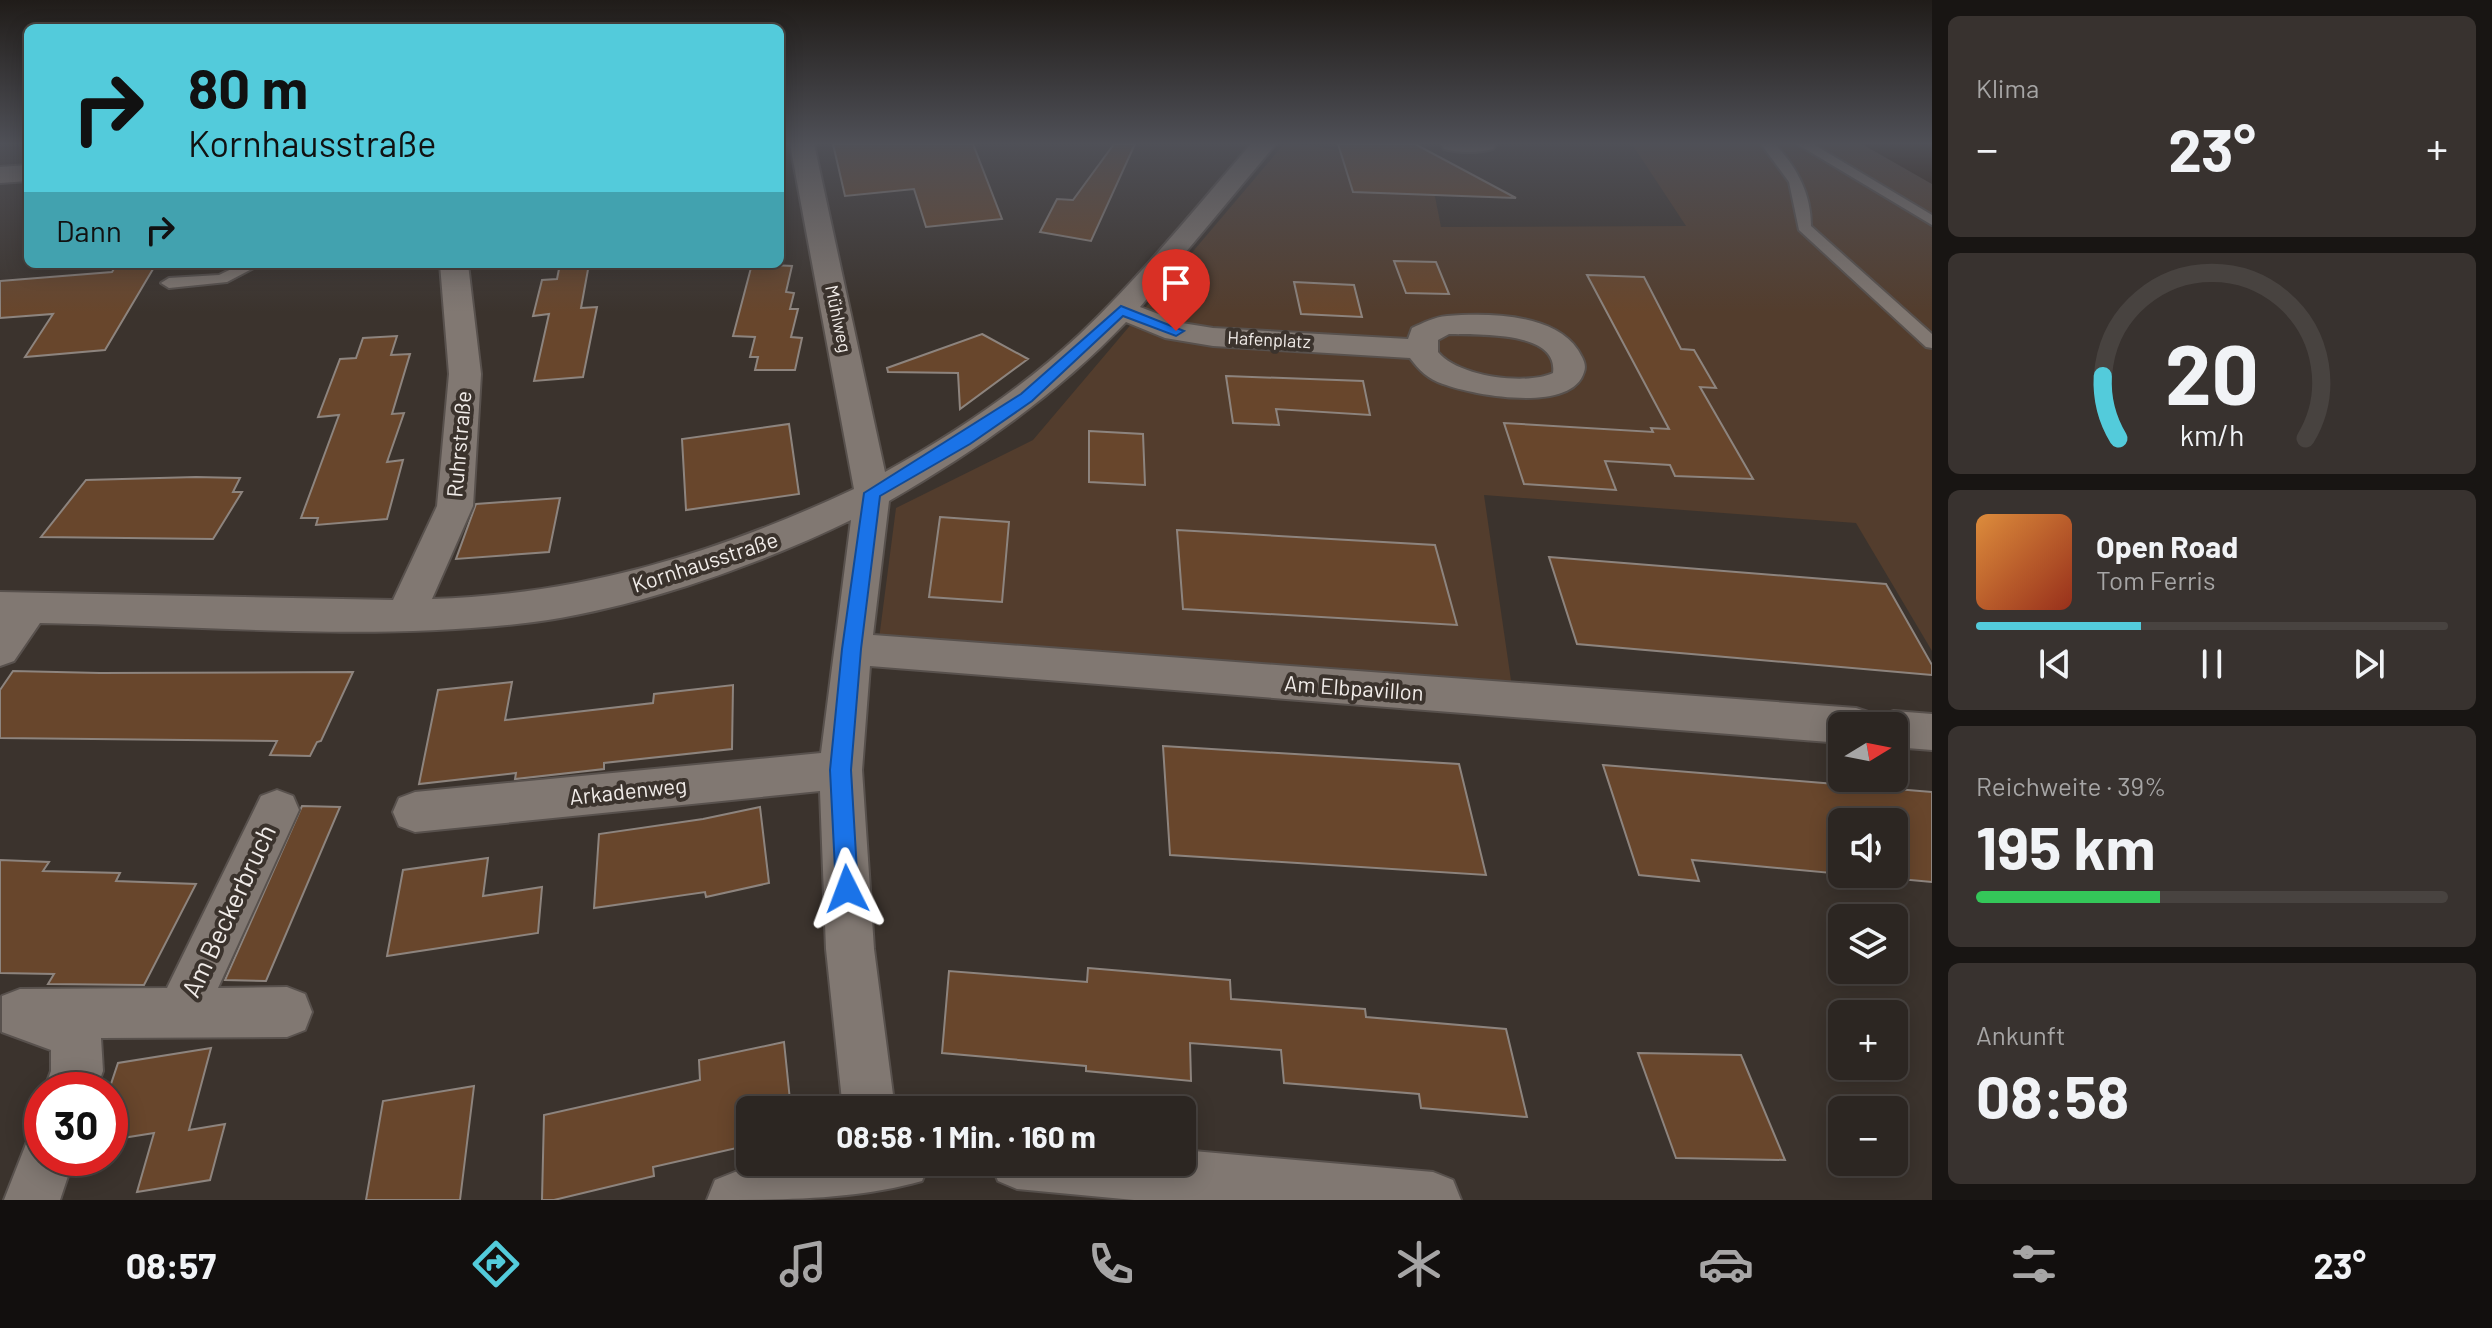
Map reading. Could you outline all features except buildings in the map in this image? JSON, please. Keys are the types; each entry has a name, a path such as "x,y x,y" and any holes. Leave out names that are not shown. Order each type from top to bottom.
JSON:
{"street":[{"name":"Mühlweg","path":"813,200 872,493"},
{"name":"Kornhausstraße","path":"15,607 406,614 511,610 626,588 762,547 872,493 964,440 1026,397 1121,310 1216,200"},
{"name":"Ruhrstraße","path":"406,614 455,506 465,374 454,268"},
{"name":"Hafenplatz","path":"1121,310 1176,331 1213,337 1420,349"},
{"path":"867,1096 850,949 841,770 852,649 872,493"},
{"path":"0,650 15,607"},
{"name":"Am Elbpavillon","path":"852,649 1828,724"},
{"path":"1908,730 1932,732"},
{"name":"Arkadenweg","path":"415,812 841,770"},
{"name":"Am Beckerbruch","path":"181,1013 277,810"},
{"name":"Am Beckerbruch","path":"10,1014 287,1012"},
{"name":"Am Beckerbruch","path":"10,1014 76,1034 77,1072"},
{"path":"32,1200 41,1176"},
{"path":"735,1200 867,1176"},
{"path":"1170,1176 1433,1200"}],"lane":[{"path":"1802,200 1804,227 1932,343"},
{"path":"1897,200 1932,221"},
{"path":"169,283 222,279 245,268"}],"shaded area":[{"path":"1237,200 1436,200 1441,227 1686,226 1669,200 1932,200 1932,651 1856,523 1484,495 1515,708 876,662 896,508 1033,440"}],"route":[{"path":"847,889 841,770 852,649 872,493 964,440 1026,397 1121,310 1176,331"}]}
